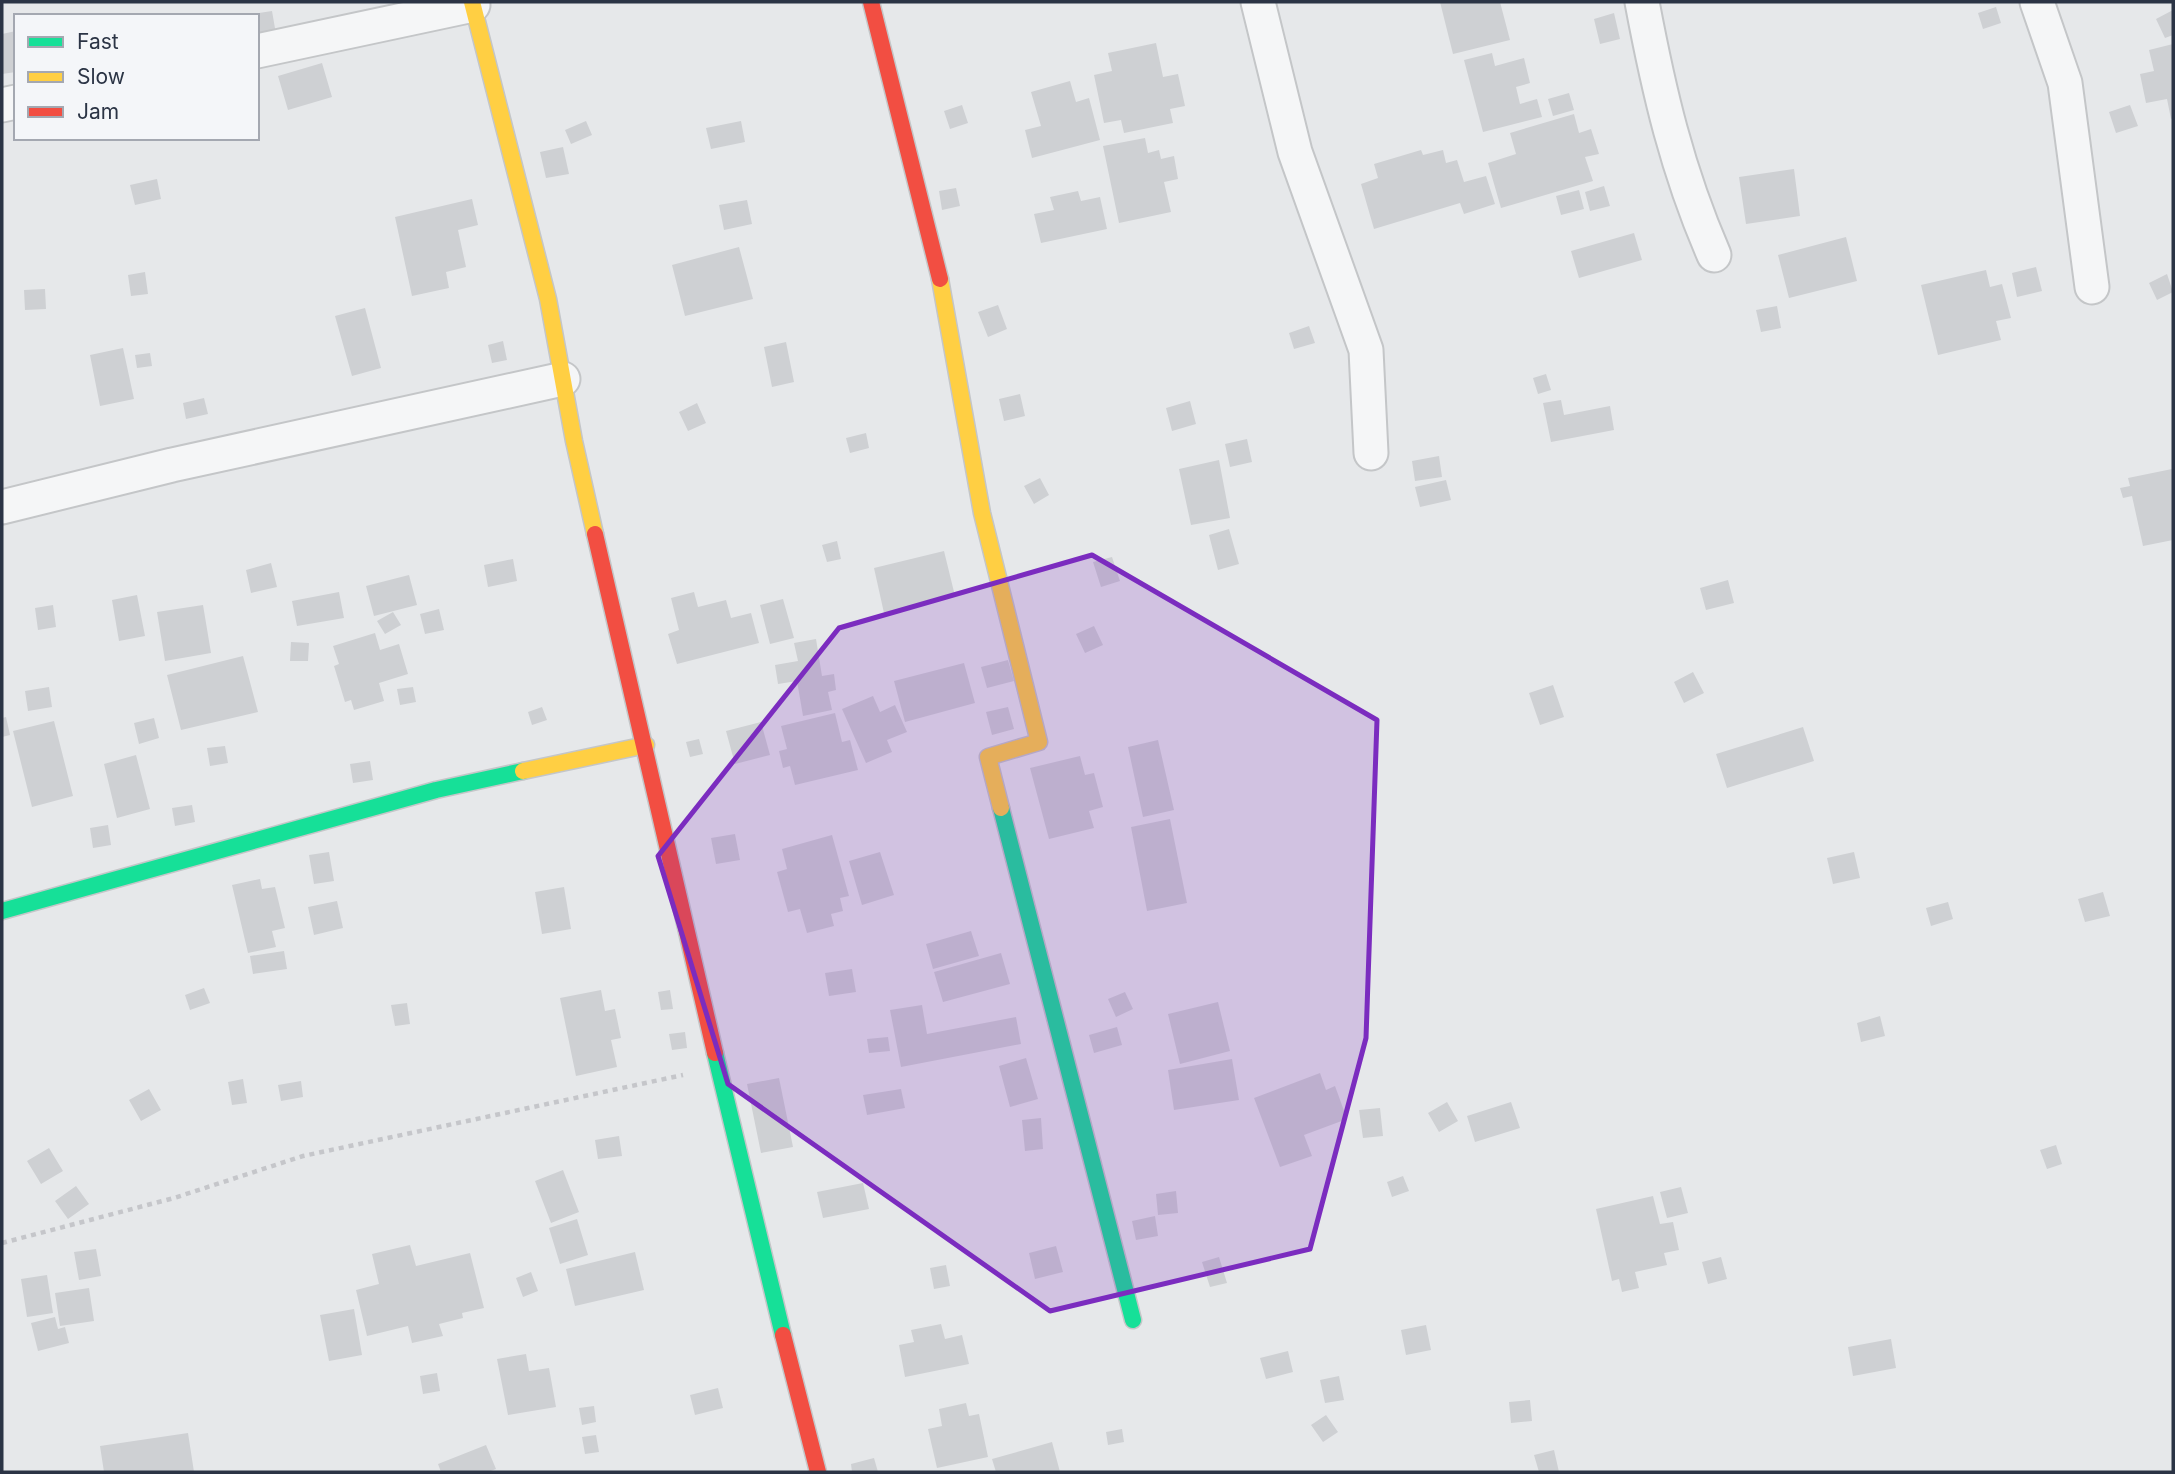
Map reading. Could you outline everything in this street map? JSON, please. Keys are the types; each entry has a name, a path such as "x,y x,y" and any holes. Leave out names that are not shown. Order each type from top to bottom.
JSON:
{"street":[{"path":"871,2 948,310 982,513 1039,742 988,757 1133,1320"},
{"path":"1258,2 1295,152 1366,350 1371,453"},
{"path":"1642,2 1661,103 1691,201 1714,255"},
{"path":"2037,2 2065,83 2092,287"},
{"path":"259,51 473,3 548,299 574,441 761,1251 818,1472"},
{"path":"2,507 172,465 563,379"},
{"path":"2,911 436,790 646,745"}],"path":[{"path":"2,1244 174,1198 303,1156 467,1124 719,1066"}],"highlighted area":[{"path":"1092,555 1377,720 1366,1038 1310,1249 1050,1311 728,1084 658,856 839,628"}],"building":[{"path":"1440,2 1500,2 1510,40 1453,54"},
{"path":"1996,7 2001,23 1983,29 1978,13"},
{"path":"2173,10 2173,35 2165,38 2156,19"},
{"path":"272,11 276,34 259,37 259,14 252,14"},
{"path":"1614,13 1620,39 1600,44 1594,19"},
{"path":"14,31 14,72 2,74 2,34"},
{"path":"1156,43 1163,77 1178,74 1185,106 1170,109 1173,123 1124,133 1121,120 1104,123 1094,75 1112,71 1108,53"},
{"path":"2173,44 2171,119 2167,99 2146,103 2140,74 2154,71 2149,50"},
{"path":"1492,53 1495,66 1524,58 1530,83 1516,87 1520,104 1537,99 1542,117 1483,132 1464,60"},
{"path":"322,63 332,97 288,110 278,76"},
{"path":"1070,81 1076,102 1089,98 1100,140 1032,158 1025,130 1041,126 1031,92"},
{"path":"1569,93 1574,110 1553,116 1548,99"},
{"path":"962,105 968,123 950,129 944,111"},
{"path":"2130,105 2138,126 2116,133 2109,112"},
{"path":"1574,114 1579,133 1591,129 1599,154 1585,157 1593,181 1501,208 1488,163 1516,154 1510,133"},
{"path":"586,121 592,135 571,144 565,130"},
{"path":"741,121 745,142 711,149 706,128"},
{"path":"1145,138 1148,153 1159,150 1161,159 1174,156 1178,179 1164,182 1171,212 1119,223 1103,146"},
{"path":"563,147 569,174 546,178 540,152"},
{"path":"1421,150 1423,155 1443,150 1446,163 1457,160 1464,182 1486,176 1495,204 1464,214 1460,203 1374,229 1361,184 1378,178 1374,164"},
{"path":"1794,169 1800,216 1746,224 1739,177"},
{"path":"157,179 161,199 135,205 130,185"},
{"path":"1604,186 1610,206 1590,211 1585,192"},
{"path":"956,188 960,206 942,210 939,191"},
{"path":"1579,190 1584,209 1561,215 1556,196"},
{"path":"1078,191 1081,201 1100,197 1107,229 1041,243 1034,214 1054,210 1050,197"},
{"path":"472,199 478,225 458,230 466,267 446,272 449,288 412,296 395,217"},
{"path":"747,200 752,224 724,230 719,205"},
{"path":"1634,233 1642,260 1579,278 1571,251"},
{"path":"1846,237 1857,281 1789,298 1778,255"},
{"path":"739,247 753,299 685,316 672,265"},
{"path":"2036,267 2042,291 2017,297 2012,273"},
{"path":"1986,270 1990,287 2002,284 2011,318 1996,321 2001,340 1938,355 1921,285"},
{"path":"145,272 148,294 131,296 128,275"},
{"path":"2167,274 2173,292 2157,300 2149,283"},
{"path":"45,289 46,309 25,310 24,290"},
{"path":"998,305 1007,329 988,337 978,312"},
{"path":"1777,306 1781,328 1761,332 1756,310"},
{"path":"365,308 381,368 352,376 335,316"},
{"path":"1309,326 1315,343 1294,349 1289,333"},
{"path":"503,341 507,360 492,363 488,345"},
{"path":"786,342 794,382 772,387 764,347"},
{"path":"123,348 134,399 100,406 90,355"},
{"path":"150,353 152,366 137,368 135,355"},
{"path":"1546,374 1551,390 1538,394 1533,378"},
{"path":"1020,394 1025,416 1004,421 999,399"},
{"path":"204,398 208,414 186,419 183,403"},
{"path":"1561,400 1564,415 1610,406 1614,430 1551,442 1543,403"},
{"path":"1190,401 1196,424 1172,431 1166,408"},
{"path":"697,403 706,423 688,431 679,412"},
{"path":"866,433 869,448 850,453 846,438"},
{"path":"1247,439 1252,462 1230,467 1225,444"},
{"path":"1439,456 1442,477 1415,481 1412,461"},
{"path":"1219,460 1230,518 1191,525 1179,469"},
{"path":"2172,469 2173,540 2143,546 2132,496 2123,498 2120,488 2130,486 2128,478"},
{"path":"1040,478 1049,495 1034,504 1024,486"},
{"path":"1446,480 1451,500 1420,507 1415,487"},
{"path":"1229,529 1239,564 1218,570 1209,535"},
{"path":"837,541 841,559 827,562 822,545"},
{"path":"944,551 955,596 884,613 874,568"},
{"path":"1112,557 1120,581 1101,587 1093,562"},
{"path":"513,559 517,581 488,587 484,565"},
{"path":"271,563 277,587 251,593 246,570"},
{"path":"409,575 417,605 374,616 366,586"},
{"path":"1728,580 1734,603 1706,610 1700,588"},
{"path":"339,592 344,618 297,626 292,601"},
{"path":"694,592 698,607 726,600 731,618 751,613 759,643 677,664 668,634 679,630 671,598"},
{"path":"137,595 145,636 119,641 112,600"},
{"path":"783,599 794,638 770,644 760,605"},
{"path":"53,605 56,627 38,630 35,608"},
{"path":"203,605 211,653 165,661 157,612"},
{"path":"439,609 444,630 425,634 420,614"},
{"path":"393,612 401,625 385,634 377,621"},
{"path":"1094,626 1103,645 1085,653 1076,634"},
{"path":"375,633 380,650 399,644 408,674 379,683 384,701 354,710 351,700 345,702 334,666 339,664 333,646"},
{"path":"816,639 822,676 834,674 836,690 828,692 832,710 803,716 797,681 778,684 775,665 798,661 794,643"},
{"path":"291,642 309,643 308,661 290,661"},
{"path":"243,656 258,712 181,730 167,675"},
{"path":"1008,660 1014,681 987,688 981,667"},
{"path":"964,663 975,703 905,722 894,681"},
{"path":"1693,672 1704,693 1684,703 1674,682"},
{"path":"1553,685 1564,717 1540,725 1529,693"},
{"path":"49,687 52,707 28,711 25,691"},
{"path":"413,687 416,702 400,705 397,689"},
{"path":"873,696 880,712 895,705 907,732 887,740 892,752 866,763 842,709"},
{"path":"542,707 547,720 532,725 528,712"},
{"path":"1008,707 1014,729 992,735 986,712"},
{"path":"835,713 842,742 850,740 858,770 795,785 790,766 783,768 779,751 787,749 781,726"},
{"path":"6,717 10,735 2,737 2,718"},
{"path":"154,718 159,738 139,744 134,723"},
{"path":"54,721 73,796 32,807 13,731"},
{"path":"761,722 770,755 735,764 726,731"},
{"path":"1803,727 1814,761 1727,788 1716,754"},
{"path":"699,739 703,754 690,757 686,742"},
{"path":"1158,740 1174,810 1143,817 1128,747"},
{"path":"225,746 228,763 210,766 207,748"},
{"path":"136,755 150,809 117,818 104,764"},
{"path":"1080,756 1085,775 1094,773 1103,807 1089,811 1094,828 1049,839 1030,768"},
{"path":"370,761 373,780 353,783 350,764"},
{"path":"192,805 195,822 175,826 172,808"},
{"path":"1170,819 1187,903 1147,911 1131,827"},
{"path":"108,825 111,845 93,848 90,828"},
{"path":"735,834 740,860 716,864 711,838"},
{"path":"832,835 849,896 840,898 843,911 831,914 834,926 807,933 800,909 788,912 777,872 787,869 782,849"},
{"path":"329,852 334,881 314,884 309,855"},
{"path":"880,852 894,895 862,905 849,861"},
{"path":"1854,852 1860,878 1833,884 1827,858"},
{"path":"260,879 262,889 275,887 285,928 272,931 276,947 248,953 232,885"},
{"path":"564,887 571,929 542,934 535,892"},
{"path":"2103,892 2110,916 2085,922 2078,899"},
{"path":"337,901 343,928 314,935 308,907"},
{"path":"1948,902 1953,919 1931,926 1926,908"},
{"path":"971,931 979,956 933,969 926,944"},
{"path":"284,951 287,969 253,974 250,956"},
{"path":"1001,953 1010,984 943,1002 934,972"},
{"path":"852,969 856,992 829,996 825,973"},
{"path":"204,988 210,1003 190,1010 185,995"},
{"path":"601,990 605,1011 615,1009 621,1038 611,1040 617,1067 576,1076 560,998"},
{"path":"670,990 673,1009 661,1010 658,992"},
{"path":"1125,992 1133,1009 1116,1017 1108,999"},
{"path":"1218,1002 1230,1051 1180,1064 1168,1014"},
{"path":"407,1003 410,1024 395,1026 391,1005"},
{"path":"922,1005 927,1034 1016,1017 1021,1044 901,1067 890,1010"},
{"path":"1880,1016 1885,1036 1861,1042 1857,1023"},
{"path":"1117,1027 1122,1045 1094,1053 1089,1035"},
{"path":"685,1032 687,1048 672,1050 669,1034"},
{"path":"888,1037 890,1051 869,1053 867,1039"},
{"path":"1026,1058 1038,1099 1010,1107 999,1066"},
{"path":"1232,1059 1239,1100 1174,1110 1168,1070"},
{"path":"1320,1073 1326,1090 1335,1086 1347,1119 1304,1135 1312,1156 1280,1167 1254,1098"},
{"path":"779,1078 793,1147 761,1153 747,1084"},
{"path":"243,1079 247,1103 232,1105 228,1082"},
{"path":"301,1081 303,1097 281,1101 278,1085"},
{"path":"149,1089 161,1110 141,1121 129,1100"},
{"path":"901,1089 905,1108 867,1115 863,1095"},
{"path":"1447,1102 1458,1121 1439,1132 1428,1113"},
{"path":"1511,1102 1520,1128 1475,1142 1467,1116"},
{"path":"1380,1108 1383,1136 1363,1138 1359,1110"},
{"path":"1041,1118 1043,1149 1025,1151 1022,1120"},
{"path":"619,1136 622,1156 598,1159 595,1140"},
{"path":"2056,1145 2062,1164 2047,1169 2040,1150"},
{"path":"49,1148 63,1171 41,1184 27,1161"},
{"path":"563,1170 579,1212 551,1223 535,1181"},
{"path":"1403,1176 1409,1191 1392,1197 1387,1182"},
{"path":"863,1183 869,1209 823,1218 817,1192"},
{"path":"76,1186 89,1204 68,1219 55,1201"},
{"path":"1681,1187 1688,1213 1667,1218 1660,1192"},
{"path":"1176,1191 1178,1213 1158,1215 1156,1194"},
{"path":"1653,1196 1660,1224 1673,1222 1679,1250 1664,1253 1667,1265 1635,1272 1639,1288 1622,1292 1619,1279 1612,1281 1596,1209"},
{"path":"1155,1216 1158,1236 1136,1240 1132,1221"},
{"path":"577,1219 588,1255 560,1264 549,1228"},
{"path":"410,1245 416,1266 470,1253 484,1308 462,1313 463,1318 439,1324 443,1336 412,1343 408,1326 367,1336 356,1290 379,1284 372,1254"},
{"path":"1056,1246 1063,1272 1035,1279 1029,1253"},
{"path":"96,1249 101,1276 79,1280 74,1252"},
{"path":"635,1252 644,1290 575,1306 566,1269"},
{"path":"1219,1257 1227,1283 1210,1287 1202,1262"},
{"path":"1721,1257 1727,1279 1708,1284 1702,1262"},
{"path":"946,1265 950,1286 934,1289 930,1268"},
{"path":"531,1272 538,1291 523,1297 516,1278"},
{"path":"47,1275 53,1313 27,1317 21,1279"},
{"path":"89,1288 94,1321 60,1326 55,1293"},
{"path":"354,1309 362,1355 329,1361 320,1315"},
{"path":"55,1317 58,1329 65,1327 69,1343 38,1351 31,1323"},
{"path":"941,1324 945,1339 962,1335 969,1364 905,1377 899,1345 914,1342 911,1330"},
{"path":"1426,1325 1431,1350 1406,1355 1401,1330"},
{"path":"1891,1339 1896,1368 1853,1376 1848,1347"},
{"path":"1288,1351 1293,1372 1266,1379 1260,1358"},
{"path":"526,1354 529,1371 549,1368 556,1407 508,1415 497,1359"},
{"path":"437,1373 440,1391 423,1394 420,1376"},
{"path":"1339,1376 1344,1400 1325,1403 1320,1380"},
{"path":"718,1388 723,1408 695,1415 690,1395"},
{"path":"1530,1400 1532,1421 1511,1423 1509,1402"},
{"path":"966,1403 969,1416 979,1414 988,1457 937,1468 928,1429 942,1426 939,1409"},
{"path":"594,1406 596,1422 582,1425 579,1408"},
{"path":"1326,1415 1338,1432 1323,1442 1311,1425"},
{"path":"1122,1429 1124,1442 1108,1445 1106,1432"},
{"path":"188,1433 194,1472 104,1472 100,1446"},
{"path":"596,1435 599,1452 585,1454 582,1437"},
{"path":"1052,1442 1060,1472 996,1472 992,1459"},
{"path":"486,1445 496,1469 488,1472 441,1472 438,1464"},
{"path":"1554,1450 1559,1472 1539,1472 1534,1455"},
{"path":"874,1458 878,1472 852,1472 851,1464"}],"traffic: fast":[{"path":"2,911 436,790 523,771"},
{"path":"1001,808 1133,1320"},
{"path":"715,1053 783,1335"}],"traffic: slow":[{"path":"472,2 548,299 574,441 595,534"},
{"path":"940,279 982,513 1039,742 988,757 1001,808"},
{"path":"523,771 646,745"}],"traffic: jam":[{"path":"871,2 940,279"},
{"path":"595,534 715,1053"},
{"path":"783,1335 818,1472"}]}
